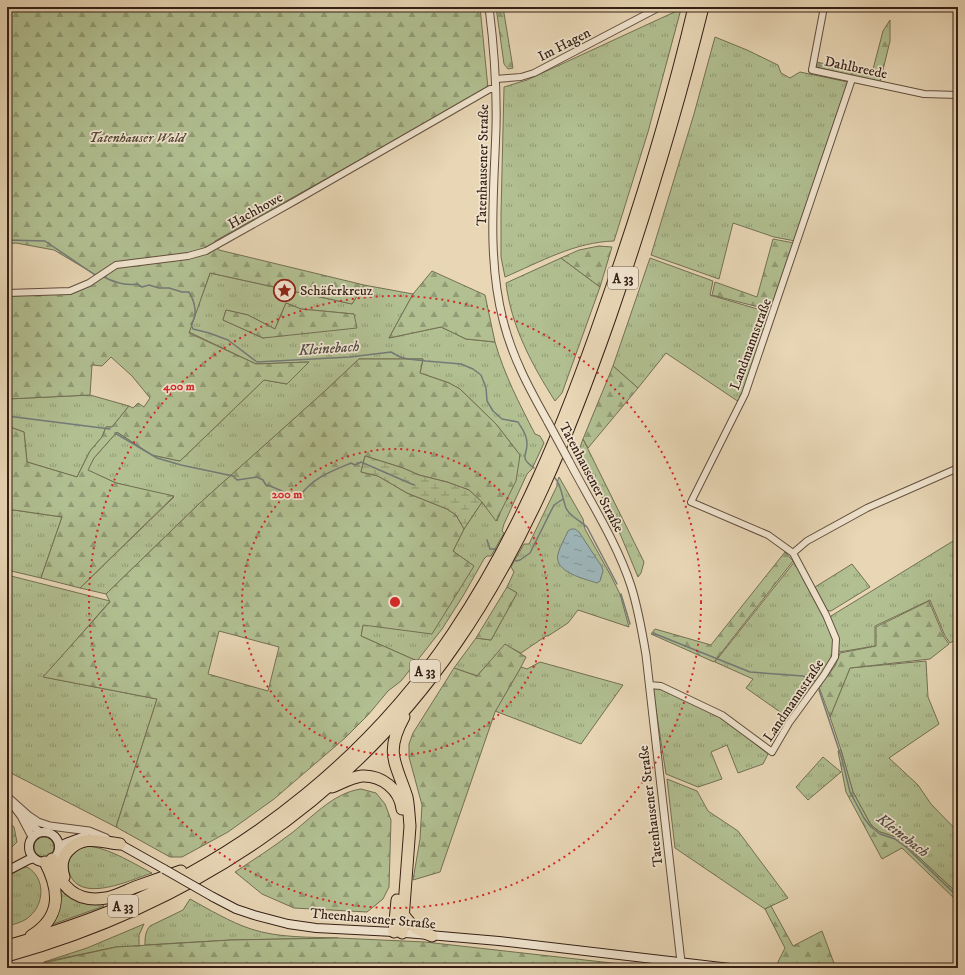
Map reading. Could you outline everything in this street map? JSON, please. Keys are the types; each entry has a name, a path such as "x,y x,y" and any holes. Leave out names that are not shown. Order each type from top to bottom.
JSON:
{"highway":[{"name":"A 33","path":"514,538 589,352 607,301 628,239 667,112 694,7"},
{"name":"A 33","path":"7,956 92,928 131,912 185,886 259,841 326,789 351,766 415,699 456,644 557,456 581,398 618,295 657,172 679,98 703,7"},
{"name":"A 33","path":"7,946 83,922 162,888 221,855 270,822 337,768 406,695 433,662 500,563"},
{"path":"398,932 403,914 410,826 409,809 395,766 393,755 397,730 415,699"},
{"path":"326,789 352,778 362,776 372,777 388,785 398,797 402,807 403,821 398,932"},
{"path":"89,898 70,886 64,876 62,864 66,854 77,843 87,840 120,844"},
{"path":"40,858 58,876 67,888 79,896 97,899 112,896 221,855"},
{"path":"18,943 33,935 43,927 48,922 55,908 56,900 54,885 40,858"},
{"path":"403,914 410,924 416,929 432,936"}],"main road":[{"path":"7,871 28,860 40,858 58,852 58,843 50,832 40,832 32,837 30,842 40,858"},
{"name":"Theenhausener Straße","path":"58,843 74,836 106,838 120,844 213,897 242,911 288,924 316,928 398,932 583,950 681,965 730,968"}],"street":[{"name":"Tatenhausener Straße","path":"489,7 494,43 496,79 493,240 496,282 502,319 512,349 526,382 616,550 630,585 642,632 681,965"},
{"name":"Im Hagen","path":"496,79 521,77 534,73 660,7"},
{"name":"Dahlbreede","path":"824,7 812,70 924,94 958,95"},
{"name":"Landmannstraße","path":"649,685 661,686 722,715 772,752 789,723 824,675 835,657 836,639 826,615 793,553 768,535 691,502 745,394 852,79"},
{"name":"Hachhowe","path":"7,293 70,291 89,283 116,265 188,256 206,251 490,89 496,89"},
{"path":"793,553 806,541 867,508 958,468"},
{"path":"8,798 40,832"},
{"path":"8,798 21,816 32,837"},
{"path":"8,798 38,822 50,826 89,831 106,838"}],"green space":[{"name":"Tatenhauser Wald","path":"7,7 480,7 488,88 215,241 219,250 364,285 352,304 210,273 189,333 256,364 309,362 287,384 264,380 180,461 152,455 117,432 94,458 88,470 116,483 174,496 80,588 41,578 62,517 7,509 7,426 24,432 27,462 77,477 90,451 102,437 106,427 112,427 129,406 133,408 138,403 144,407 150,398 132,376 111,357 102,366 92,365 90,395 7,399 7,291 70,289 85,283 96,275 54,250 16,243 7,244"},
{"path":"496,7 503,7 513,68 508,69 504,64"},
{"path":"681,9 648,132 614,241 600,242 572,249 505,277 501,257 504,87 527,80"},
{"path":"890,20 890,41 880,82 816,67 816,62 872,73 883,31"},
{"path":"715,37 778,65 781,73 790,78 800,72 848,82 795,241 774,237 733,223 719,279 651,255 694,114"},
{"path":"773,239 794,243 770,310 712,295 715,282 757,297"},
{"path":"599,246 612,247 600,287 561,258 579,250"},
{"path":"561,258 600,287 562,393 555,401 538,373 524,345 513,315 506,283"},
{"path":"650,258 713,281 710,295 771,313 739,402 666,353 638,388 613,366"},
{"path":"432,271 485,295 495,342 466,339 441,327 389,338 413,294"},
{"path":"210,273 352,304 364,285 413,294 389,338 441,327 466,339 495,342 507,377 518,400 535,434 540,436 544,443 532,469 527,474 504,524 502,531 504,533 491,556 487,556 484,559 442,629 417,661 361,636 363,624 474,566 453,551 464,529 482,502 497,521 520,455 496,424 460,389 449,383 420,373 423,359 359,359 200,503 106,594 80,588 174,497 116,483 87,470 94,458 117,432 152,455 180,461 264,380 287,384 309,362 256,364 189,332","holes":["286,303 301,309 354,314 263,338 223,320 226,310 248,315 275,329"]},
{"path":"286,303 301,309 354,314 357,328 263,338 223,320 226,310 248,315 275,329"},
{"path":"359,359 423,359 420,373 449,383 460,389 496,424 520,455 516,481 496,521 482,502 469,490 447,482 419,475 403,468 365,456 361,472 378,476 407,493 447,509 456,515 464,529 453,551 474,566 432,634 363,625 361,636 417,661 401,681 388,691 368,715 345,738 274,799 228,832 182,857 170,857 116,827 157,699 43,677 110,602 106,594 200,503","holes":["219,631 279,647 268,691 208,674"]},
{"path":"613,366 638,388 588,448 583,439"},
{"path":"90,395 129,406 112,427 106,427 102,437 90,451 77,477 27,462 24,432 7,426 7,399"},
{"path":"583,439 644,562 641,573 638,577 621,536 579,450"},
{"path":"365,456 403,468 419,475 447,482 469,490 482,502 464,529 456,515 447,509 407,493 378,476 361,472"},
{"path":"559,477 583,519 585,529 620,594 629,627 578,610 568,623 521,653 505,645 477,676 454,668 476,638 491,640 517,593 507,587 514,572 511,567 524,544 529,544 557,486"},
{"path":"7,509 62,517 41,578 7,570"},
{"path":"958,538 958,638 950,643 945,636 930,600 875,626 875,646 839,652 838,641 830,620 831,616"},
{"path":"785,552 793,561 714,662 651,634 655,629 711,645"},
{"path":"795,561 834,638 834,656 790,719 746,688 753,679 715,662"},
{"path":"852,564 870,587 831,611 825,610 815,587"},
{"path":"7,575 110,601 44,677 157,699 116,827 7,771"},
{"path":"507,587 517,593 491,640 476,638"},
{"path":"929,601 944,637 949,644 930,659 850,668 830,717 819,687 835,666 840,653 876,646 876,627"},
{"path":"505,644 526,657 495,712 440,872 413,880 420,839 422,805 409,757 409,744 413,733 454,668 477,676"},
{"path":"926,661 928,697 939,724 889,758 918,785 931,804 958,832 958,894 896,837 880,832 871,825 853,792 830,717 850,668"},
{"path":"540,662 623,685 581,744 495,711 521,667 527,669"},
{"path":"658,687 721,717 768,754 763,764 738,773 727,745 711,752 722,779 698,787 666,774 653,690"},
{"path":"841,750 853,792 871,825 880,832 896,837 907,846 958,894 958,902 902,848 882,859 846,792 838,751"},
{"path":"823,757 841,772 808,800 796,787"},
{"path":"667,779 697,791 708,811 738,831 788,898 765,909 675,848"},
{"path":"361,789 376,793 385,804 391,820 389,887 383,899 367,912 294,908 262,894 235,872 283,840 331,801 350,791"},
{"path":"7,820 14,827 17,842 7,852"},
{"path":"40,837 48,837 54,843 54,851 48,857 40,857 34,851 34,843"},
{"path":"82,846 91,846 109,851 152,873 131,881 104,888 92,889 81,886 73,880 68,868 68,861"},
{"path":"27,867 33,871 40,883 41,890 38,904 35,911 28,918 7,926 7,877 22,868"},
{"path":"56,879 102,904 104,906 51,925"},
{"path":"190,899 235,923 261,932 294,936 338,938 231,940 145,945 145,937 148,928 183,910"},
{"path":"771,906 793,946 822,931 835,966 884,966 884,968 803,968 777,964 785,948 765,909"},
{"path":"144,924 139,935 139,946 116,947 44,962 87,948"},
{"path":"338,938 425,942 656,968 21,968 116,947 231,940"}],"water":[{"path":"575,529 579,532 602,567 603,571 600,581 597,583 571,574 560,566 558,554 568,531"}],"waterway":[{"name":"Kleinebach","path":"7,240 45,241 95,275"},
{"name":"Kleinebach","path":"102,276 124,284 137,284 142,287 149,285 159,288 169,288 182,292 189,292 195,308 195,313 191,324 193,329 228,340 257,362 350,357 391,352 408,359 461,364 473,369 481,375 486,388 487,401 493,411 502,419 518,422 523,429 527,440 525,459 534,468"},
{"path":"7,416 110,429"},
{"path":"115,433 157,458 181,465 233,476 237,480 257,477 263,480 266,485 282,491 288,496 300,496 310,484 323,476 351,463 355,465 361,462 414,485"},
{"name":"Kleinebach","path":"555,478 562,492 566,508 573,516 587,527 617,584"},
{"path":"512,558 516,561 520,560 530,553 554,505 563,499"},
{"path":"487,540 490,549 498,551"},
{"name":"Kleinebach","path":"621,594 630,624"},
{"name":"Kleinebach","path":"653,633 750,672 803,676 815,681"},
{"name":"Kleinebach","path":"819,690 842,759 850,792 864,818 870,826 880,834 895,839 906,847 958,897"}],"place":[{"name":"Schäferkreuz","path":"284,290"}]}
